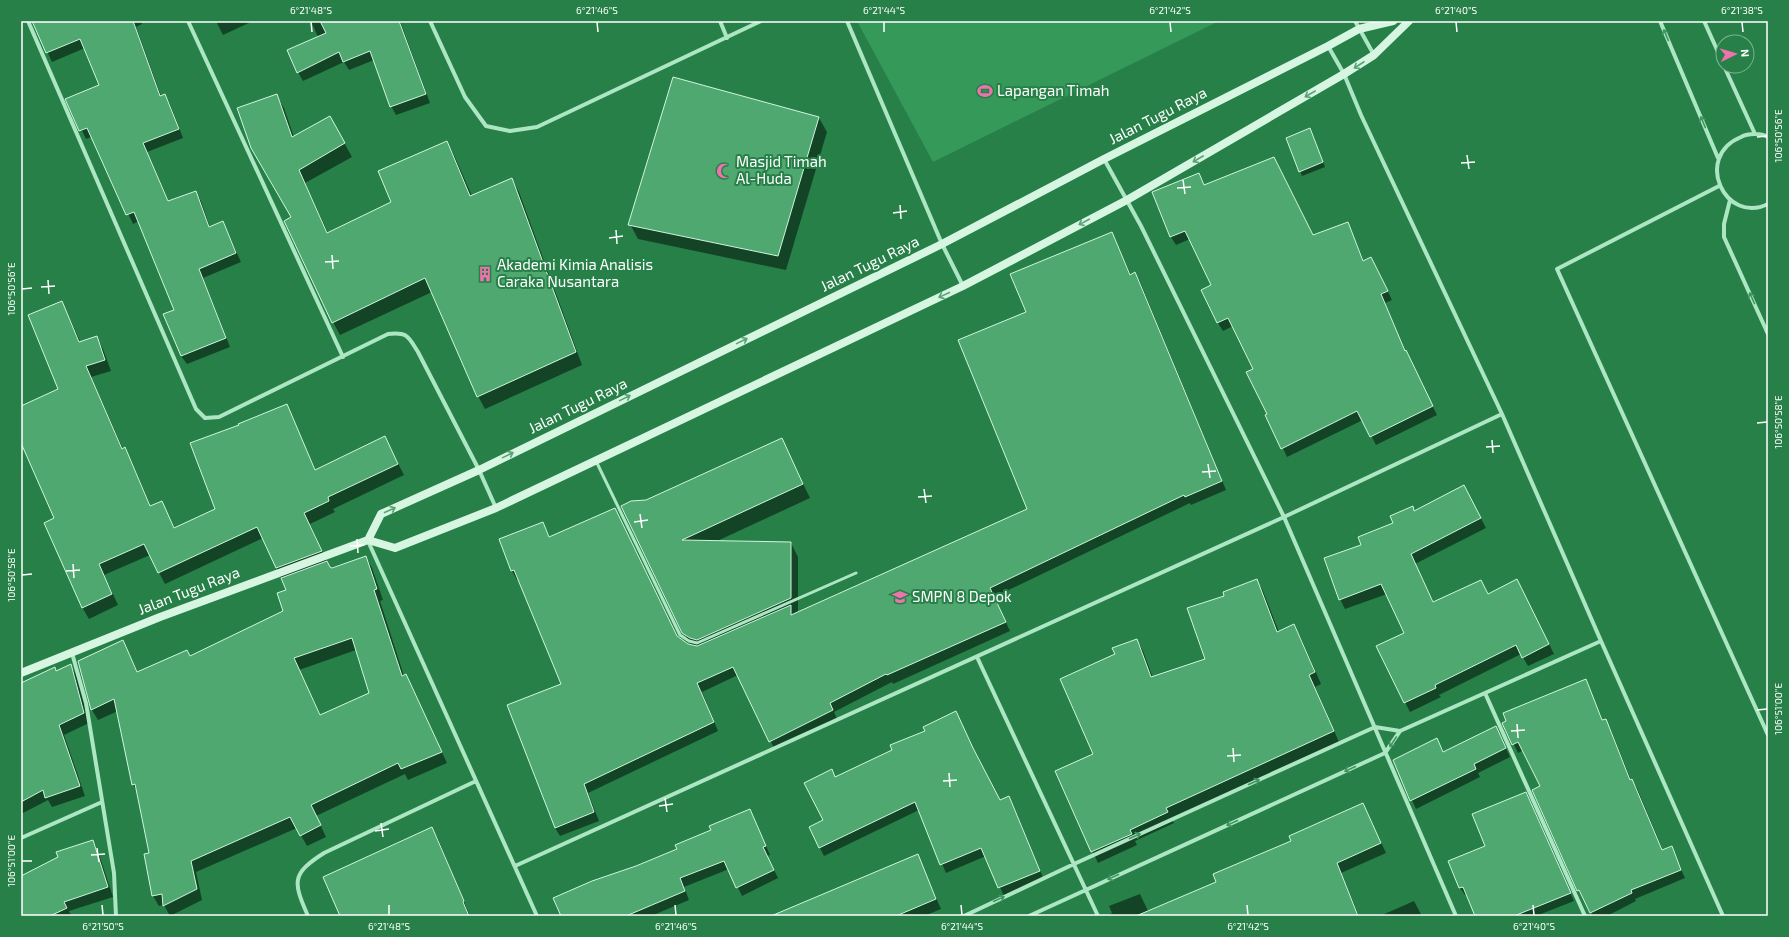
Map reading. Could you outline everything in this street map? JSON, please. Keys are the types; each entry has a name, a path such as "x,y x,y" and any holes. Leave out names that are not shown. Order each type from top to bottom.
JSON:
{"street":[{"path":"28,21 196,409 204,418 219,417 388,334 400,333 409,338 479,470 496,508"},
{"path":"188,21 343,357"},
{"path":"430,21 465,97 486,126 510,131 537,128 761,21"},
{"path":"720,21 727,38"},
{"path":"847,21 942,244 963,286"},
{"path":"1355,21 1374,55"},
{"name":"Jalan Tugu Raya","path":"21,673 160,617 368,540 381,514 479,470 942,244 1104,159 1359,29 1393,21"},
{"path":"368,540 395,548 496,508 963,286 1127,200 1344,74 1374,55 1409,21"},
{"path":"1660,21 1718,158"},
{"path":"1704,21 1715,45"},
{"path":"1328,46 1334,60 1344,74 1502,414 1723,916"},
{"path":"1728,74 1755,134"},
{"path":"1768,137 1755,134 1744,135 1733,140 1724,148 1718,158 1716,167 1716,177 1719,186 1730,200 1741,206 1752,208 1768,204"},
{"path":"1104,159 1127,200 1284,517 1456,916"},
{"path":"1719,186 1557,269 1768,735"},
{"path":"1730,200 1724,224 1724,237 1768,334"},
{"path":"515,866 1284,517 1502,414"},
{"path":"368,540 537,916"},
{"path":"1030,916 1385,753 1400,731 1601,641"},
{"path":"72,653 86,703 114,873 116,916"},
{"path":"977,657 1098,916"},
{"path":"1485,693 1585,916"},
{"path":"964,916 1074,864 1375,727 1400,731"},
{"path":"308,916 298,893 297,878 306,864 324,853 476,782"},
{"path":"21,838 102,802"}],"lane":[{"path":"596,461 680,635 688,641 698,643 856,572"}],"green space":[{"name":"Lapangan Timah","path":"857,21 1219,21 933,162"}],"building":[{"path":"32,21 133,21 160,96 165,94 179,129 143,143 168,201 196,191 209,227 223,221 236,253 199,269 226,338 181,356 163,314 174,310 134,212 126,215 87,128 79,131 65,99 99,85 80,39 46,53"},
{"path":"320,21 399,21 426,94 390,107 370,51 343,62 339,52 297,73 287,50 326,33"},
{"name":"Masjid Timah Al-Huda","path":"673,77 819,117 778,256 628,225"},
{"name":"Akademi Kimia Analisis Caraka Nusantara","path":"277,94 292,137 330,116 345,143 299,170 327,233 391,202 378,171 447,141 470,196 512,178 576,352 477,397 425,278 332,323 284,221 291,217 251,148 237,108"},
{"path":"1310,128 1323,162 1299,172 1286,138"},
{"path":"1274,157 1313,235 1348,222 1363,261 1371,257 1388,291 1381,294 1405,351 1406,350 1433,406 1370,437 1357,411 1281,449 1265,415 1267,414 1246,372 1253,369 1228,318 1217,323 1201,290 1211,285 1185,231 1170,237 1152,192 1199,173 1204,185"},
{"path":"1112,232 1130,275 1135,272 1222,481 1185,497 1184,495 990,588 1006,622 887,675 886,674 830,703 833,710 769,742 733,667 697,683 714,722 584,784 594,812 555,828 507,705 561,684 514,570 511,571 499,539 543,522 549,537 615,508 677,636 688,644 697,646 791,605 791,615 1027,509 958,340 1026,312 1010,274"},
{"path":"62,301 79,342 97,336 105,360 86,366 122,449 125,447 150,506 162,501 174,528 215,509 190,443 239,425 238,424 287,404 315,470 385,436 398,464 328,497 329,501 304,513 322,551 276,568 257,527 158,573 144,544 99,564 112,594 82,608 44,523 54,518 21,443 21,406 58,389 28,315"},
{"path":"782,438 803,484 682,540 791,542 791,598 697,640 690,638 682,633 621,506 631,501 646,500"},
{"path":"1464,485 1481,518 1411,554 1433,602 1481,580 1488,594 1517,579 1549,644 1522,658 1516,645 1435,685 1436,688 1404,703 1376,646 1404,633 1381,584 1339,600 1324,558 1361,545 1358,537 1393,523 1390,516 1413,506 1414,511"},
{"path":"366,556 377,589 374,590 402,676 406,674 442,752 401,769 398,763 311,805 321,825 300,836 290,817 191,861 197,889 163,906 162,894 152,896 144,854 149,853 135,784 132,785 114,699 91,710 78,661 123,640 137,672 187,650 190,656 283,611 277,593 286,590 281,578 327,561 332,568","holes":["352,638 369,693 320,715 294,658"]},
{"path":"1257,579 1277,632 1294,624 1315,672 1309,675 1334,731 1166,808 1168,812 1130,830 1132,834 1091,852 1055,771 1093,754 1060,679 1115,654 1112,648 1137,639 1151,677 1205,659 1187,608 1224,596 1223,592"},
{"path":"71,664 84,713 59,725 80,786 45,798 43,790 21,802 21,683 55,667 56,671"},
{"path":"1586,679 1602,720 1606,719 1630,780 1632,779 1662,850 1672,846 1681,870 1631,890 1632,893 1590,913 1579,890 1577,891 1532,790 1540,786 1518,742 1512,745 1502,723 1506,721 1503,713"},
{"path":"956,711 1000,800 1009,796 1040,871 998,888 981,848 940,865 915,802 819,848 809,827 823,820 804,783 832,769 835,777 892,750 890,745 925,731 923,727"},
{"path":"1496,726 1506,748 1474,764 1476,769 1410,801 1393,760 1437,738 1443,752"},
{"path":"1526,792 1571,893 1514,916 1475,916 1463,887 1459,888 1448,861 1485,846 1472,814"},
{"path":"1363,803 1381,843 1337,863 1358,916 1136,916 1216,882 1213,874 1291,841 1289,836"},
{"path":"750,809 766,846 763,847 774,870 736,888 724,861 680,878 685,891 626,916 561,916 553,898 592,881 636,866 677,849 675,845 711,830 709,826"},
{"path":"432,827 469,916 340,916 323,877"},
{"path":"93,840 108,887 64,902 67,908 50,916 21,916 21,876 58,857 56,852"},
{"path":"918,854 936,899 896,916 771,916"}],"place":[{"name":"Lapangan Timah","path":"985,91"},
{"name":"Masjid Timah Al-Huda","path":"724,171"},
{"name":"Akademi Kimia Analisis Caraka Nusantara","path":"485,274"},
{"name":"SMPN 8 Depok","path":"900,597"}]}
